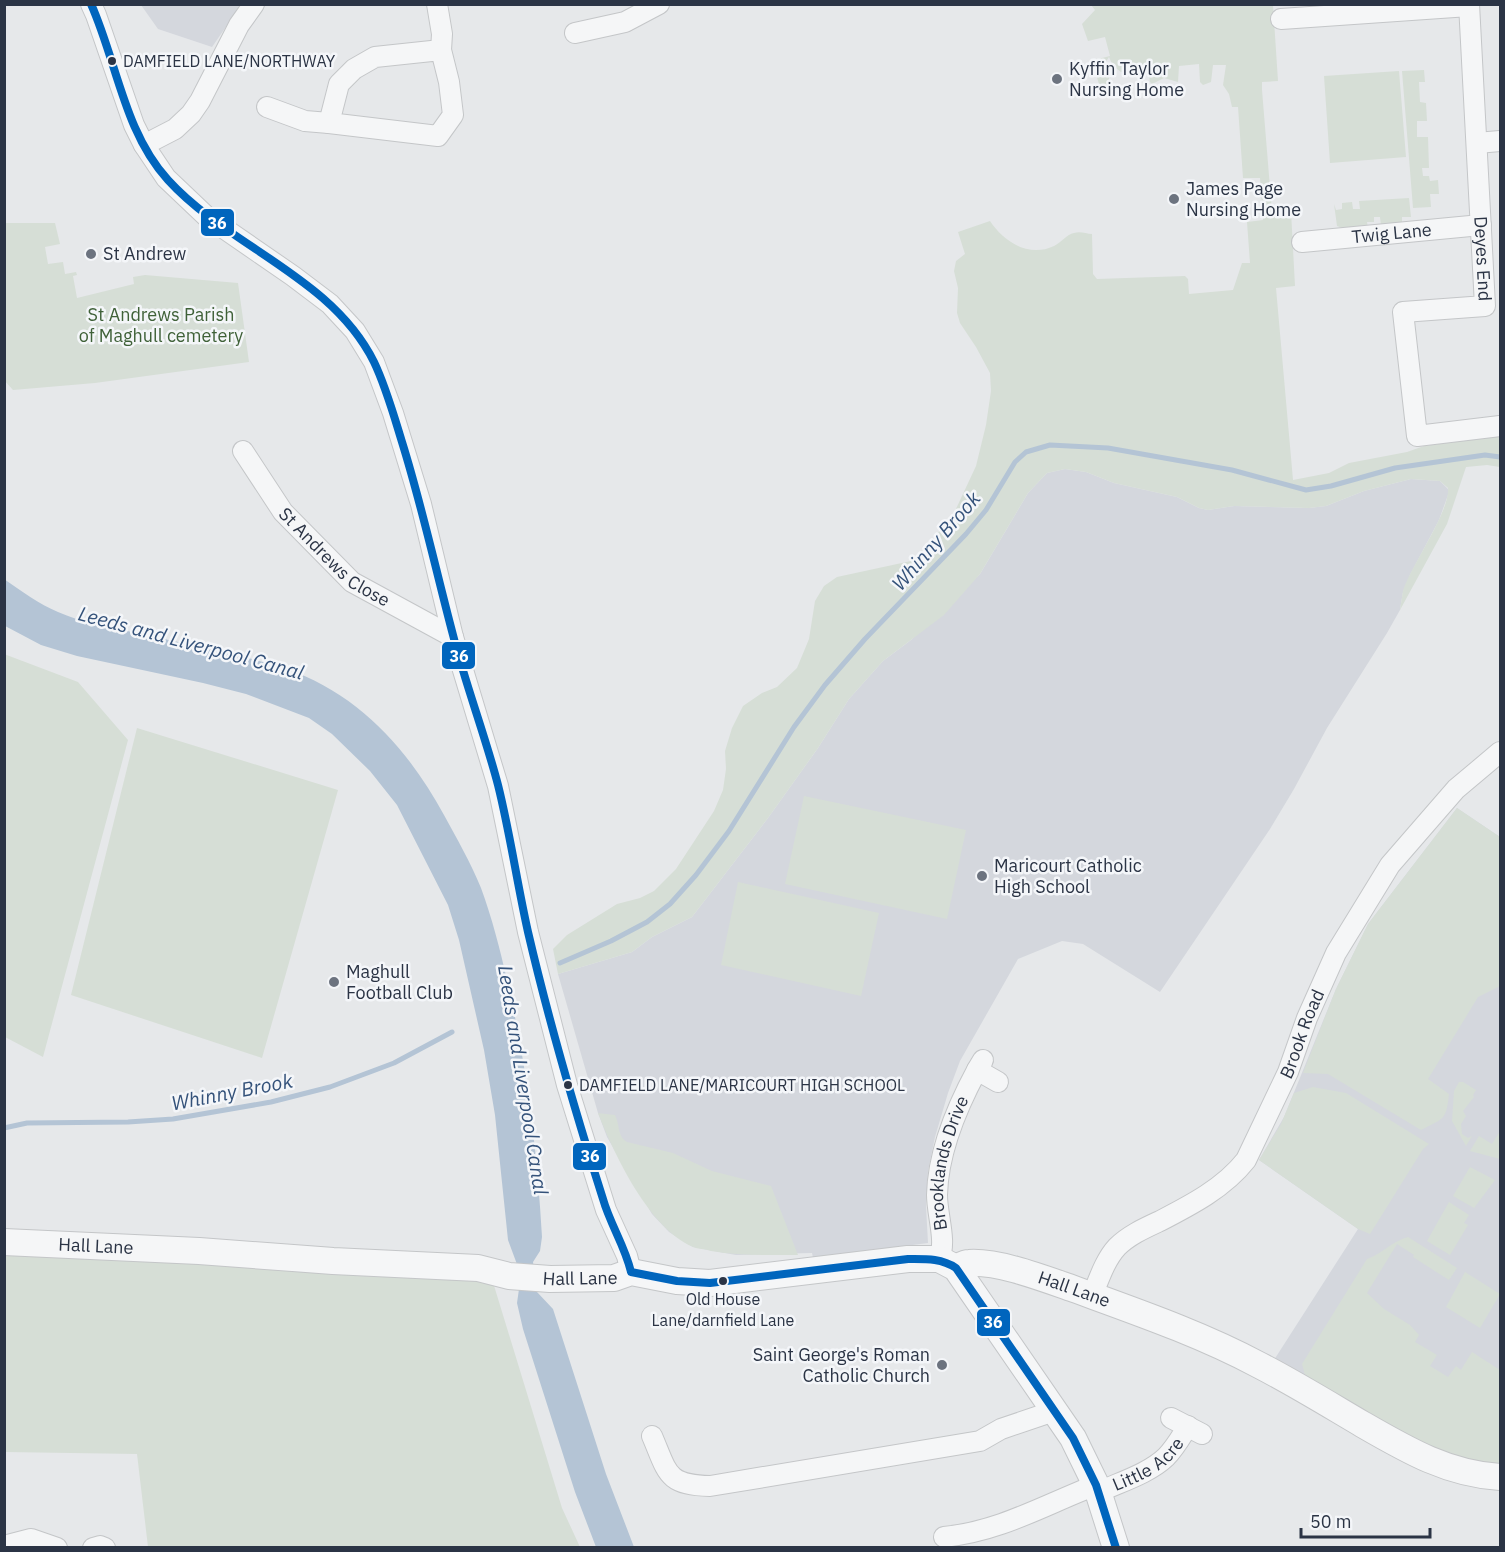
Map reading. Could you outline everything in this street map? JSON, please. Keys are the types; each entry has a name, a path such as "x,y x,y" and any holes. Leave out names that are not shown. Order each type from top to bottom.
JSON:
{"street":[{"path":"91,4 134,125 166,178 206,216 330,304 355,331 374,362 393,413 417,493 453,637 498,786 528,932 567,1085 606,1210 627,1256 631,1272"},
{"path":"144,145 175,129 191,114 239,26 254,4"},
{"path":"267,107 305,121 438,136 453,115 449,82 441,50 442,34 436,4"},
{"path":"1281,19 1469,5"},
{"name":"Deyes End","path":"1469,5 1481,225 1492,305 1403,312 1417,436 1500,426"},
{"path":"575,33 625,22 654,6"},
{"path":"329,123 339,84 354,69 375,57 441,50"},
{"path":"1477,143 1500,141"},
{"name":"Twig Lane","path":"1302,242 1481,225"},
{"name":"St Andrews Close","path":"243,451 283,512 352,582 453,637"},
{"name":"Brook Road","path":"1092,1296 1108,1258 1117,1247 1131,1235 1180,1211 1214,1190 1246,1161 1288,1072 1307,1018 1336,953 1390,866 1456,789 1500,752"},
{"name":"Brooklands Drive","path":"947,1264 939,1227 937,1194 942,1163 957,1113 980,1065 999,1082"},
{"name":"Hall Lane","path":"4,1242 478,1268 518,1277 550,1279 614,1278 631,1272 677,1281 710,1283 908,1259 947,1264 967,1262 992,1265 1021,1271 1211,1342 1257,1364 1412,1453 1466,1473 1500,1477"},
{"path":"947,1264 1073,1438 1097,1489 1116,1548"},
{"path":"652,1436 670,1476 688,1486 710,1486 980,1441 1001,1429 1054,1411"},
{"name":"Little Acre","path":"944,1537 999,1526 1065,1497 1097,1489 1150,1468 1174,1449 1187,1426"},
{"path":"4,1546 31,1539 57,1548"},
{"path":"93,1548 100,1546 105,1548"}],"shaded area":[{"path":"141,5 241,5 212,47 158,29"},
{"name":"Maricourt Catholic High School","path":"1065,469 1086,472 1114,483 1177,497 1208,510 1234,506 1309,508 1326,506 1364,491 1411,479 1440,481 1448,489 1448,495 1439,520 1410,575 1403,592 1400,610 1387,633 1327,728 1270,829 1160,992 1083,944 1062,941 1018,959 960,1061 948,1093 928,1171 926,1206 928,1243 813,1258 812,1253 736,1255 693,1247 669,1232 652,1214 607,1137 558,974 632,952 652,937 692,917 768,818 818,748 849,699 883,661 911,640 980,574 1028,493 1047,473"},
{"path":"1457,808 1500,837 1500,1468 1478,1464 1274,1360 1358,1229 1259,1160 1284,1117 1336,989 1368,924"}],"green space":[{"path":"1091,5 1273,5 1278,81 1262,82 1262,90 1272,212 1291,211 1295,286 1276,288 1293,480 1329,473 1349,463 1407,452 1424,446 1499,436 1500,467 1487,465 1466,467 1447,524 1400,610 1407,580 1443,511 1448,488 1440,481 1411,479 1364,491 1326,506 1309,508 1234,506 1208,510 1177,497 1114,483 1086,472 1065,469 1047,473 1028,493 980,574 944,615 883,661 849,699 818,748 768,818 692,917 652,937 632,952 558,974 553,949 567,935 617,904 640,898 654,891 676,869 714,811 723,790 726,769 725,751 732,728 743,706 762,693 777,687 797,668 809,639 815,601 824,586 837,577 911,561 934,538 955,511 976,466 991,391 990,373 960,323 957,313 958,288 954,271 956,261 965,254 958,232 990,221 1010,241 1026,249 1035,250 1054,246 1071,234 1079,232 1092,234 1093,274 1097,279 1185,276 1188,279 1189,294 1233,290 1242,263 1250,263 1247,222 1263,220 1260,178 1243,178 1238,107 1232,107 1229,94 1223,85 1226,65 1213,65 1211,82 1203,85 1200,82 1199,64 1179,66 1178,82 1164,78 1152,84 1148,69 1121,72 1113,66 1109,57 1103,66 1104,70 1109,72 1109,90 1105,91 1099,84 1092,62 1110,56 1105,37 1088,41 1082,24 1095,10"},
{"path":"1424,70 1425,82 1419,82 1420,102 1426,103 1427,121 1417,121 1417,137 1428,137 1429,168 1422,168 1423,176 1429,176 1430,181 1438,180 1439,194 1430,194 1431,207 1413,208 1402,71"},
{"path":"1399,71 1406,157 1330,163 1324,76"},
{"path":"1409,198 1411,217 1402,217 1402,224 1381,226 1380,217 1374,217 1374,222 1367,222 1368,228 1345,229 1337,226 1334,204 1336,210 1342,209 1342,203 1352,202 1353,209 1360,209 1359,201"},
{"name":"St Andrews Parish of Maghull cemetery","path":"4,223 55,223 60,244 45,247 48,264 63,262 65,274 76,272 77,275 73,276 77,298 134,284 133,277 145,275 238,283 249,362 95,383 13,390 4,380"},
{"path":"4,654 78,682 128,740 43,1057 5,1037"},
{"path":"137,728 338,790 262,1058 71,995"},
{"path":"804,796 966,830 947,919 785,884"},
{"path":"1457,808 1500,837 1500,986 1478,997 1428,1079 1449,1094 1448,1103 1442,1118 1421,1130 1328,1074 1303,1073 1336,989 1368,924"},
{"path":"738,882 879,913 861,996 721,965"},
{"path":"1459,1082 1476,1090 1474,1097 1463,1111 1466,1116 1461,1124 1462,1134 1468,1138 1472,1136 1466,1146 1452,1121 1454,1091"},
{"path":"1313,1087 1346,1093 1429,1144 1423,1149 1370,1234 1358,1229 1259,1160 1281,1124 1294,1093"},
{"path":"598,1113 615,1115 620,1133 627,1142 673,1153 712,1171 771,1186 798,1255 722,1253 695,1248 677,1238 648,1208 635,1189"},
{"path":"1500,1131 1500,1159 1470,1151 1479,1136 1492,1144"},
{"path":"1470,1167 1495,1180 1474,1208 1453,1196"},
{"path":"1449,1202 1469,1215 1464,1223 1468,1225 1450,1255 1427,1241"},
{"path":"1408,1237 1457,1268 1449,1280 1397,1244 1367,1293 1384,1309 1410,1325 1419,1335 1415,1342 1437,1355 1430,1366 1448,1377 1456,1366 1461,1370 1472,1352 1500,1370 1500,1468 1448,1454 1424,1444 1306,1379 1302,1364 1367,1259"},
{"path":"4,1249 492,1279 562,1508 580,1547 148,1547 137,1454 5,1452"},
{"path":"1465,1272 1500,1294 1480,1328 1446,1307"}],"water":[{"name":"Leeds and Liverpool Canal","path":"4,579 44,605 76,619 248,658 312,679 358,708 378,726 397,746 430,791 464,851 481,888 499,945 514,1012 526,1076 537,1172 542,1237 540,1251 533,1262 537,1292 553,1309 606,1474 634,1547 596,1547 575,1492 523,1329 517,1303 518,1267 508,1240 495,1115 484,1050 459,940 448,905 397,805 370,771 332,734 309,718 246,694 77,656 41,645 5,626"}],"waterway":[{"name":"Whinny Brook","path":"560,963 611,941 647,922 670,904 696,875 729,831 794,727 825,685 865,639 966,534 986,510 1015,462 1026,452 1050,445 1108,448 1232,470 1306,490 1331,486 1395,468 1485,455 1500,457"},
{"name":"Whinny Brook","path":"4,1128 27,1123 173,1119 271,1102 330,1087 394,1063 452,1032"}],"transit line":[{"name":"36","path":"91,4 131,119 153,161 168,180 220,225 278,264 333,307 356,333 374,362 390,402 409,466 458,654 498,785 528,932 563,1066 606,1208 631,1272 677,1281 710,1283 908,1259 945,1262 956,1268 1073,1438 1096,1485 1116,1548"}],"place":[{"name":"DAMFIELD LANE/NORTHWAY","path":"112,61"},
{"name":"Kyffin Taylor Nursing Home","path":"1057,79"},
{"name":"James Page Nursing Home","path":"1174,199"},
{"name":"St Andrew","path":"91,254"},
{"name":"Maricourt Catholic High School","path":"982,876"},
{"name":"Maghull Football Club","path":"334,982"},
{"name":"DAMFIELD LANE/MARICOURT HIGH SCHOOL","path":"568,1085"},
{"name":"Old House Lane/darnfield Lane","path":"723,1281"},
{"name":"Saint George's Roman Catholic Church","path":"942,1365"}]}
